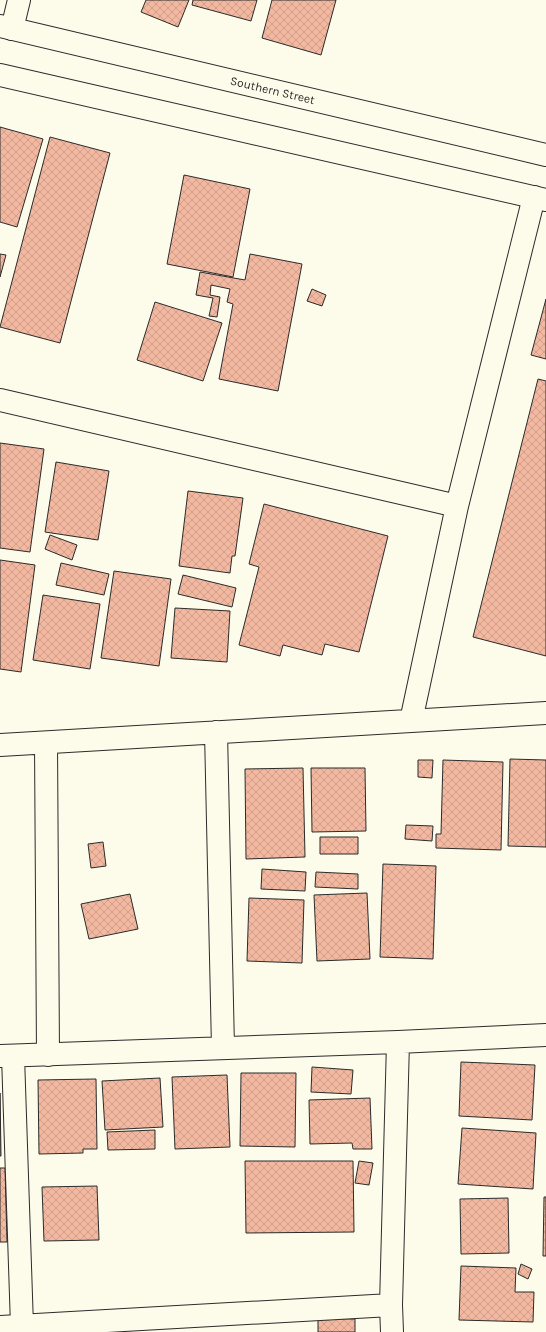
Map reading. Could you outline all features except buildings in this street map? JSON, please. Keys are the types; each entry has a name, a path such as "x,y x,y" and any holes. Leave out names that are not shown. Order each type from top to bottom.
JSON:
{"street":[{"path":"6,27 19,0"},
{"name":"Southern Street","path":"6,27 546,155"},
{"path":"0,75 540,199 457,506 411,721"},
{"path":"0,400 457,506"},
{"path":"0,746 546,713"},
{"path":"216,732 223,1048"},
{"path":"46,743 48,1055"},
{"path":"22,1326 7,1056 398,1042 546,1035"},
{"path":"392,1332 391,1305 398,1042"},
{"path":"0,1327 391,1305"}]}
